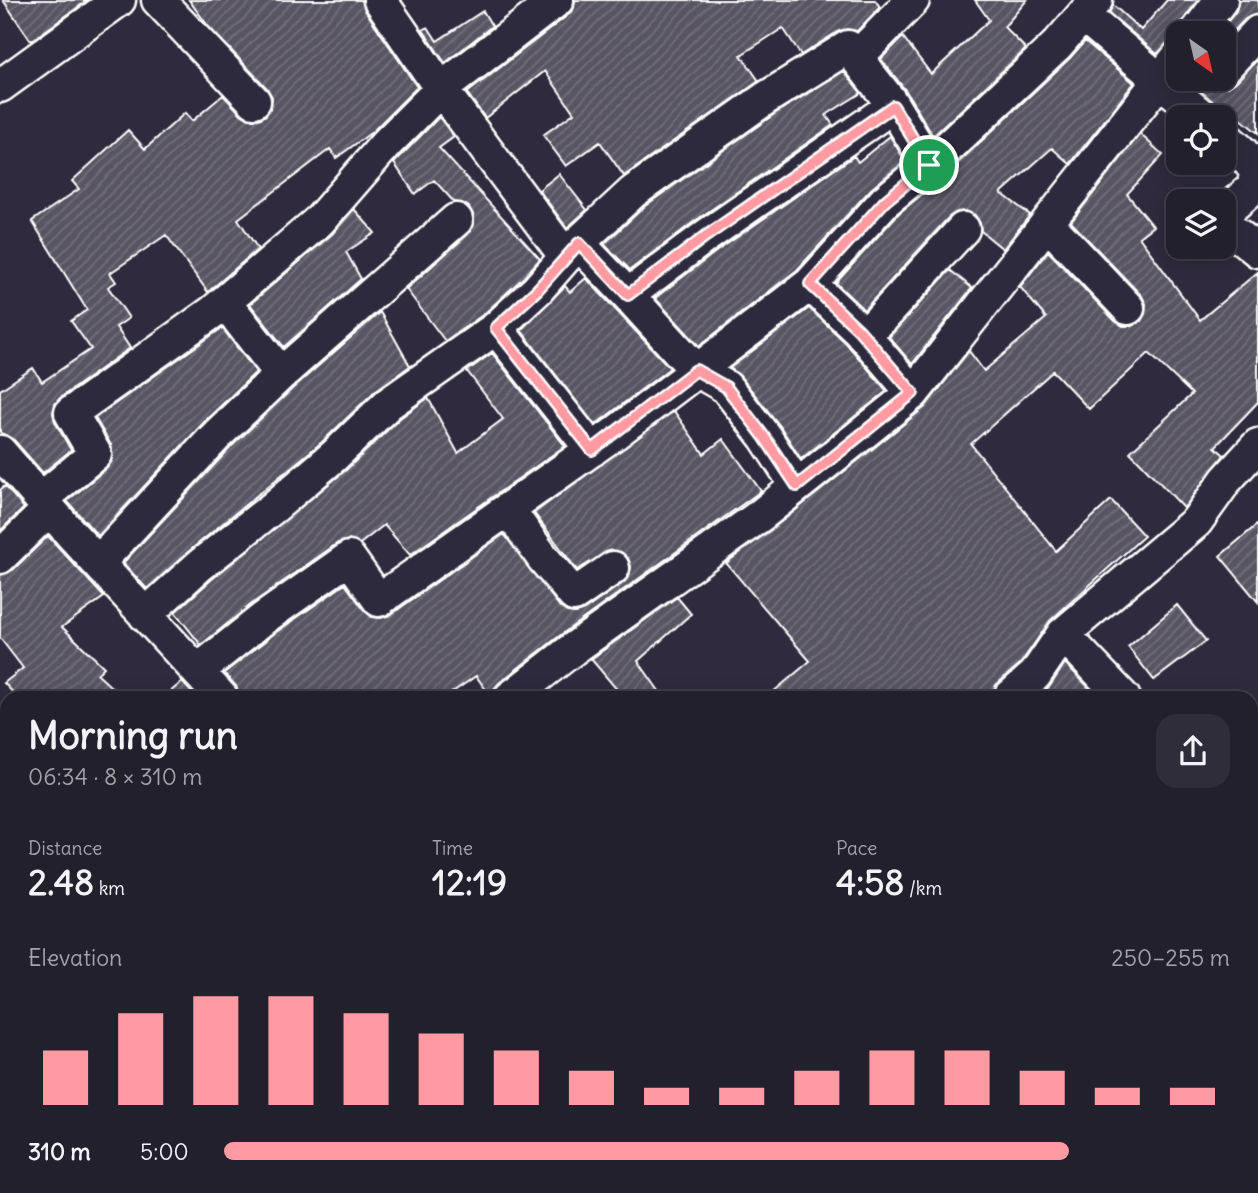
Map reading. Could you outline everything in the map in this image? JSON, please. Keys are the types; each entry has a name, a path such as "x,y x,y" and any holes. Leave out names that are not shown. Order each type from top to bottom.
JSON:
{"street":[{"path":"0,86 119,0"},
{"path":"158,0 254,101"},
{"path":"380,0 442,89 572,250 628,295 696,370 726,387 797,486"},
{"path":"0,557 45,504 95,454 71,413 225,302 320,220 386,144 442,89 557,0"},
{"path":"857,57 913,0"},
{"path":"1205,21 1221,0"},
{"path":"199,670 264,618 349,558 379,600 592,450 810,284 885,201 929,165 1057,45 1089,7 1166,66"},
{"path":"1236,55 1258,32"},
{"path":"145,615 199,566 334,456 388,404 496,328 633,192 766,98 848,47 893,106 929,165"},
{"path":"519,691 573,649 689,568 913,393 1166,72"},
{"path":"628,295 739,213 893,106"},
{"path":"1236,147 1256,171 1254,187 1236,203"},
{"path":"98,563 219,433 281,374 456,220"},
{"path":"1048,224 1128,308"},
{"path":"864,337 963,229"},
{"path":"1236,233 1258,251"},
{"path":"810,284 864,337 913,393"},
{"path":"225,302 281,374"},
{"path":"496,328 592,450"},
{"path":"1017,691 1035,675 1063,634 1196,522 1226,480 1258,445"},
{"path":"0,452 216,691"},
{"path":"508,509 574,595 613,568"},
{"path":"1063,634 1117,691"}],"building":[{"path":"3,0 88,0 31,41"},
{"path":"189,0 362,0 365,10 417,87 372,132 336,158 330,149 238,219 258,249 208,292 166,235 110,273 116,282 108,287 129,318 116,327 130,348 55,404 55,422 71,450 43,473 14,440 0,432 0,390 33,368 42,382 91,349 71,321 87,310 32,221 79,189 72,181 128,130 145,149 185,113 192,121 223,95 249,119 259,119 266,115 271,107 272,97 267,88 208,26"},
{"path":"575,0 875,0 880,7 857,31 839,31 801,55 783,28 741,55 759,81 624,176 600,142 566,166 543,135 574,113 545,71 485,118 467,93 568,15 574,8"},
{"path":"975,0 1027,0 1004,27 1026,49 933,136 906,91 881,59 903,37 931,74 989,20"},
{"path":"1167,0 1198,0 1182,21 1166,21 1166,45 1157,54 1109,13 1113,5 1141,30"},
{"path":"1239,0 1258,0 1258,14 1245,19 1236,28 1236,21 1228,21 1236,11"},
{"path":"483,11 492,26 445,63 423,30 428,27 437,41"},
{"path":"1085,41 1134,83 1070,164 1052,148 1001,193 1030,215 1003,249 981,231 975,215 966,211 957,212 949,217 864,310 836,283 898,214 942,178"},
{"path":"1258,59 1258,133 1236,115 1236,105 1216,105 1200,91 1236,91 1236,82"},
{"path":"844,71 861,93 826,115 833,125 630,270 604,244 645,206 776,113"},
{"path":"439,117 454,137 439,148 540,259 484,314 445,341 406,289 468,234 474,225 474,216 469,207 454,202 434,180 415,194 394,163"},
{"path":"1140,134 1163,155 1127,194 1153,226 1139,237 1200,320 1258,272 1258,402 1215,447 1224,455 1184,508 1130,452 1192,394 1149,353 1089,409 1053,371 971,444 1056,551 1111,500 1144,536 1050,621 1021,663 996,685 994,691 774,691 810,661 726,563 925,407 969,351 984,371 1046,318 1020,287 1048,251 1115,321 1123,326 1132,326 1141,321 1146,304 1142,296 1071,222"},
{"path":"890,136 905,161 871,189 797,270 699,346 655,298 717,251 854,156 858,162"},
{"path":"559,174 587,210 567,228 539,190"},
{"path":"354,209 375,233 346,252 361,279 284,347 250,304 332,234"},
{"path":"950,270 972,288 912,364 889,337"},
{"path":"586,278 670,368 595,425 521,330 565,286 570,292"},
{"path":"809,308 846,343 887,391 801,459 780,426 740,376 730,368"},
{"path":"380,312 410,366 375,391 322,442 147,589 123,563 232,446"},
{"path":"222,328 256,372 206,420 98,536 67,501 112,461 111,445 95,418"},
{"path":"492,353 565,446 410,555 384,525 360,544 348,540 338,543 253,603 201,645 175,612 346,470 400,418 428,398 458,453 503,419 467,371"},
{"path":"674,411 704,454 723,439 761,491 562,634 499,683 493,691 487,691 476,676 454,691 238,691 224,673 345,584 365,611 372,617 381,618 390,615 504,534 560,607 567,612 584,610 629,576 631,567 628,558 621,552 611,550 577,570 534,513"},
{"path":"5,486 24,508 0,531 0,490"},
{"path":"1258,524 1258,602 1220,556"},
{"path":"48,536 104,597 62,627 104,667 97,674 115,691 11,691 4,683 23,668 0,638 0,575 13,570"},
{"path":"677,597 691,614 638,661 659,691 618,691 591,659"},
{"path":"1177,605 1206,641 1154,680 1128,647"},
{"path":"1065,663 1092,691 1044,691"},
{"path":"182,682 190,691 171,691"}],"route":[{"path":"893,106 929,165 885,201 810,284 859,330 913,393 797,486 726,387 696,370 592,450 496,328 537,290 579,243 628,295 706,236 893,106"}]}
